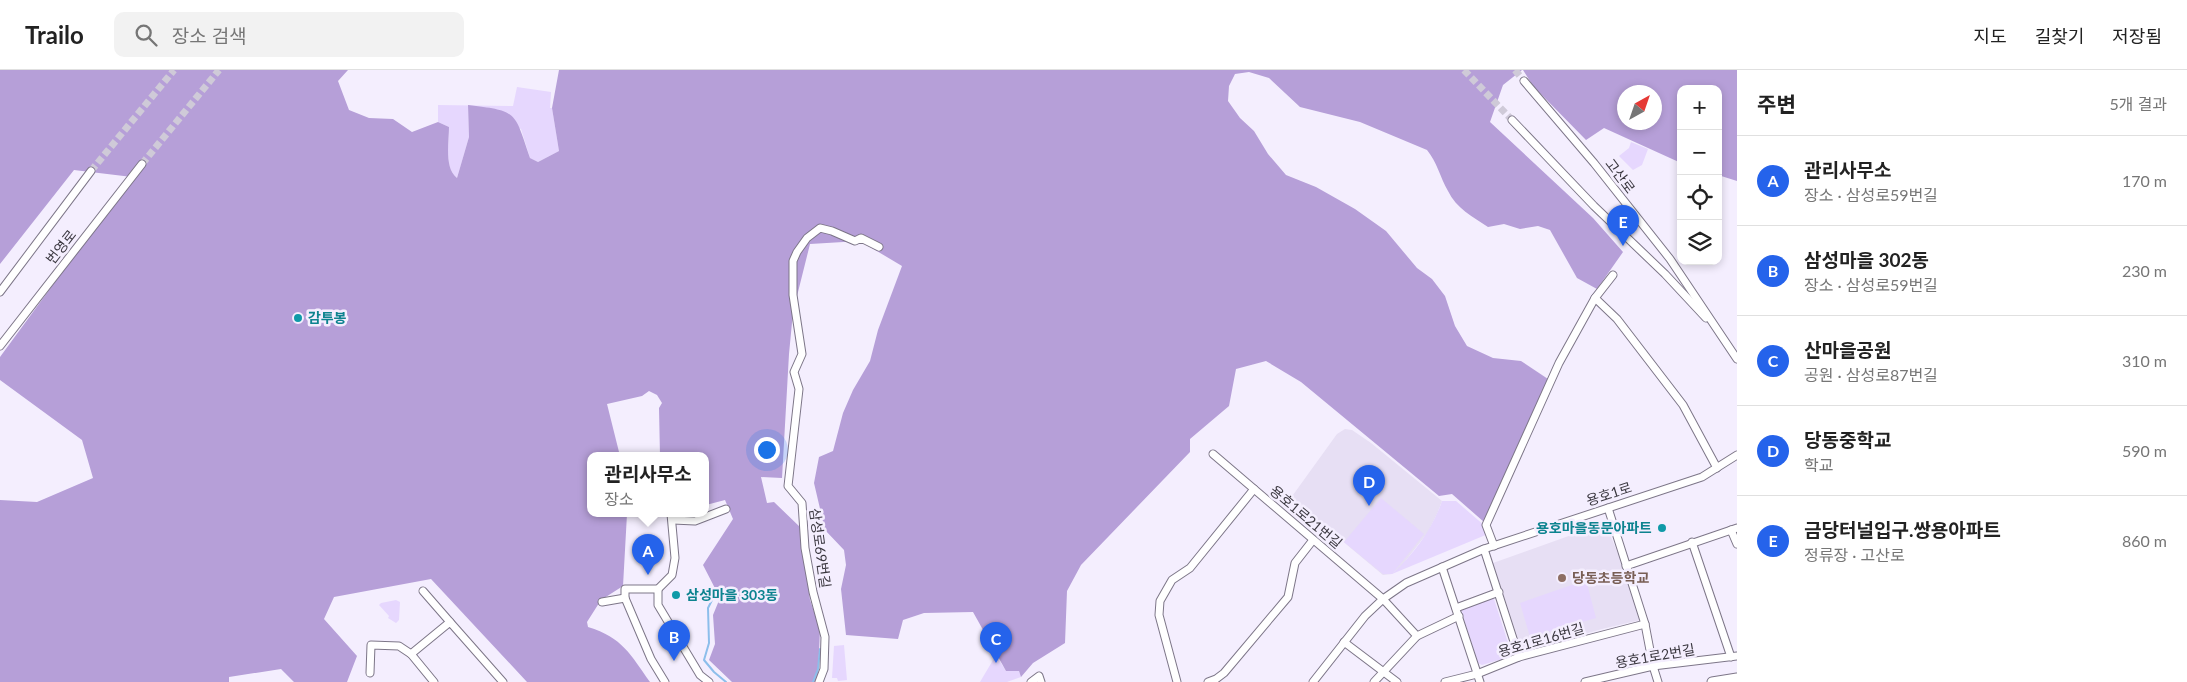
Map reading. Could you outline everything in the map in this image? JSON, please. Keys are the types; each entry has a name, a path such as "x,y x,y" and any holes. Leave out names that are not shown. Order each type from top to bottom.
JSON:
{"main road":[{"path":"1712,682 1737,678"}],"street":[{"name":"고산로","path":"1524,81 1594,163 1670,259 1737,359"},
{"name":"고산로","path":"1512,120 1594,206 1672,280 1723,340"},
{"name":"번영로","path":"0,346 142,164"},
{"name":"번영로","path":"0,292 91,171"},
{"name":"삼성로69번길","path":"818,682 824,670 825,637 806,557 802,503 788,486 799,389 794,372 802,354 793,295 793,261 807,238 820,228 832,231 855,242 861,238 880,247"},
{"path":"1494,546 1486,525 1559,363 1594,298 1613,275"},
{"path":"1594,298 1617,319 1683,406 1717,468"},
{"name":"용호1로21번길","path":"1213,454 1383,599 1417,636"},
{"name":"용호1로","path":"1313,682 1364,616 1383,599 1406,584 1484,549 1702,477 1737,455"},
{"path":"1177,682 1159,614 1160,601 1172,580 1190,568 1254,489"},
{"path":"1608,508 1645,624 1658,682"},
{"path":"709,516 726,509"},
{"path":"665,682 651,659 625,598 625,589 658,589 672,575 675,558 672,517 696,521 706,517"},
{"path":"1626,566 1734,529 1737,544"},
{"path":"1208,682 1224,673 1288,597 1295,563 1313,540"},
{"name":"용호1로2번길","path":"1584,682 1653,666 1734,656 1692,542"},
{"path":"1484,549 1519,657"},
{"path":"1442,568 1480,682"},
{"path":"658,589 658,605 700,675 709,682"},
{"path":"423,591 503,682"},
{"path":"1456,608 1498,592"},
{"path":"602,602 625,598"},
{"path":"1374,682 1417,636 1459,616"},
{"path":"411,654 450,622"},
{"name":"용호1로16번길","path":"1445,682 1477,674 1519,657 1645,624"},
{"path":"1344,642 1397,682"},
{"path":"370,673 371,644 399,646 411,654 434,682"},
{"path":"1031,682 1039,676 1041,682"}],"shaded area":[{"path":"0,70 348,70 338,81 349,110 369,118 393,119 412,132 438,122 449,127 450,168 457,178 469,137 468,105 497,109 512,116 521,131 530,158 538,162 559,151 552,108 559,70 1522,70 1503,85 1490,122 1593,218 1623,252 1597,289 1577,278 1550,230 1538,226 1520,229 1504,224 1488,227 1465,212 1451,197 1427,150 1360,122 1300,107 1269,78 1249,72 1235,74 1229,86 1228,101 1240,118 1254,131 1268,154 1286,175 1316,187 1355,209 1386,231 1417,268 1432,279 1445,296 1455,326 1467,346 1493,358 1521,361 1548,379 1484,522 1452,494 1439,496 1301,382 1266,361 1236,369 1229,406 1190,439 1190,452 1081,565 1067,591 1065,643 1033,663 1021,677 1019,671 1006,671 973,612 924,613 903,620 898,639 846,635 841,589 846,565 844,550 825,530 814,483 819,457 833,451 843,413 853,390 870,361 878,330 902,266 860,241 810,244 793,312 782,478 761,477 767,503 774,502 801,528 810,600 820,629 818,677 816,682 732,682 709,660 715,644 713,615 720,598 703,565 733,519 725,500 709,504 709,452 660,452 659,408 662,403 657,395 649,391 642,396 607,404 619,452 587,452 587,517 627,517 623,586 601,600 587,622 588,627 610,636 625,648 650,682 527,682 431,579 334,597 324,619 357,656 347,682 294,682 281,669 229,677 229,682 0,682 0,500 37,502 93,478 82,440 0,380 0,357 132,177 74,170 0,264"},
{"path":"1523,70 1737,70 1737,181 1722,176 1722,85 1677,85 1677,161 1604,128 1586,140 1533,86"},
{"path":"517,87 551,92 550,108 552,108 559,151 538,162 530,158 521,129 469,105 513,106"},
{"path":"438,105 468,105 469,137 457,178 450,168 449,127 438,122"},
{"path":"1631,142 1648,149 1642,165 1633,170 1619,156 1629,148"},
{"path":"1345,429 1352,430 1371,443 1442,501 1428,532 1403,564 1392,574 1383,575 1294,502 1293,495 1337,434"},
{"path":"1381,498 1424,534 1393,573 1422,540 1434,521 1442,501 1456,501 1485,526 1488,534 1392,574 1383,574 1344,542"},
{"name":"당동초등학교","path":"1605,523 1622,563 1640,620 1529,650 1521,647 1493,563"},
{"path":"1586,580 1596,618 1530,637 1520,603"},
{"path":"1491,598 1494,599 1511,652 1509,657 1482,665 1478,663 1461,610 1462,607"},
{"path":"396,600 400,602 399,620 396,623 388,618 389,616 379,605"},
{"path":"844,645 847,680 838,681 837,678 832,678 834,646"},
{"path":"996,655 1006,671 1019,671 1021,677 1007,682 980,682"}],"waterway":[{"path":"714,596 708,608 709,643 704,660 726,682"},
{"path":"813,682 818,669 820,649"}],"tunnel":[{"path":"91,171 174,70"},
{"path":"142,164 219,70"},
{"path":"1464,70 1512,120"},
{"path":"1515,70 1524,81"}],"place":[{"name":"금당터널입구.쌍용아파트","path":"1623,246"},
{"name":"감투봉","path":"298,318"},
{"name":"당동중학교","path":"1369,506"},
{"name":"용호마을동문아파트","path":"1662,528"},
{"name":"관리사무소","path":"648,575"},
{"name":"당동초등학교","path":"1562,578"},
{"name":"삼성마을 303동","path":"676,595"},
{"name":"삼성마을 302동","path":"674,661"},
{"name":"산마을공원","path":"996,663"}]}
